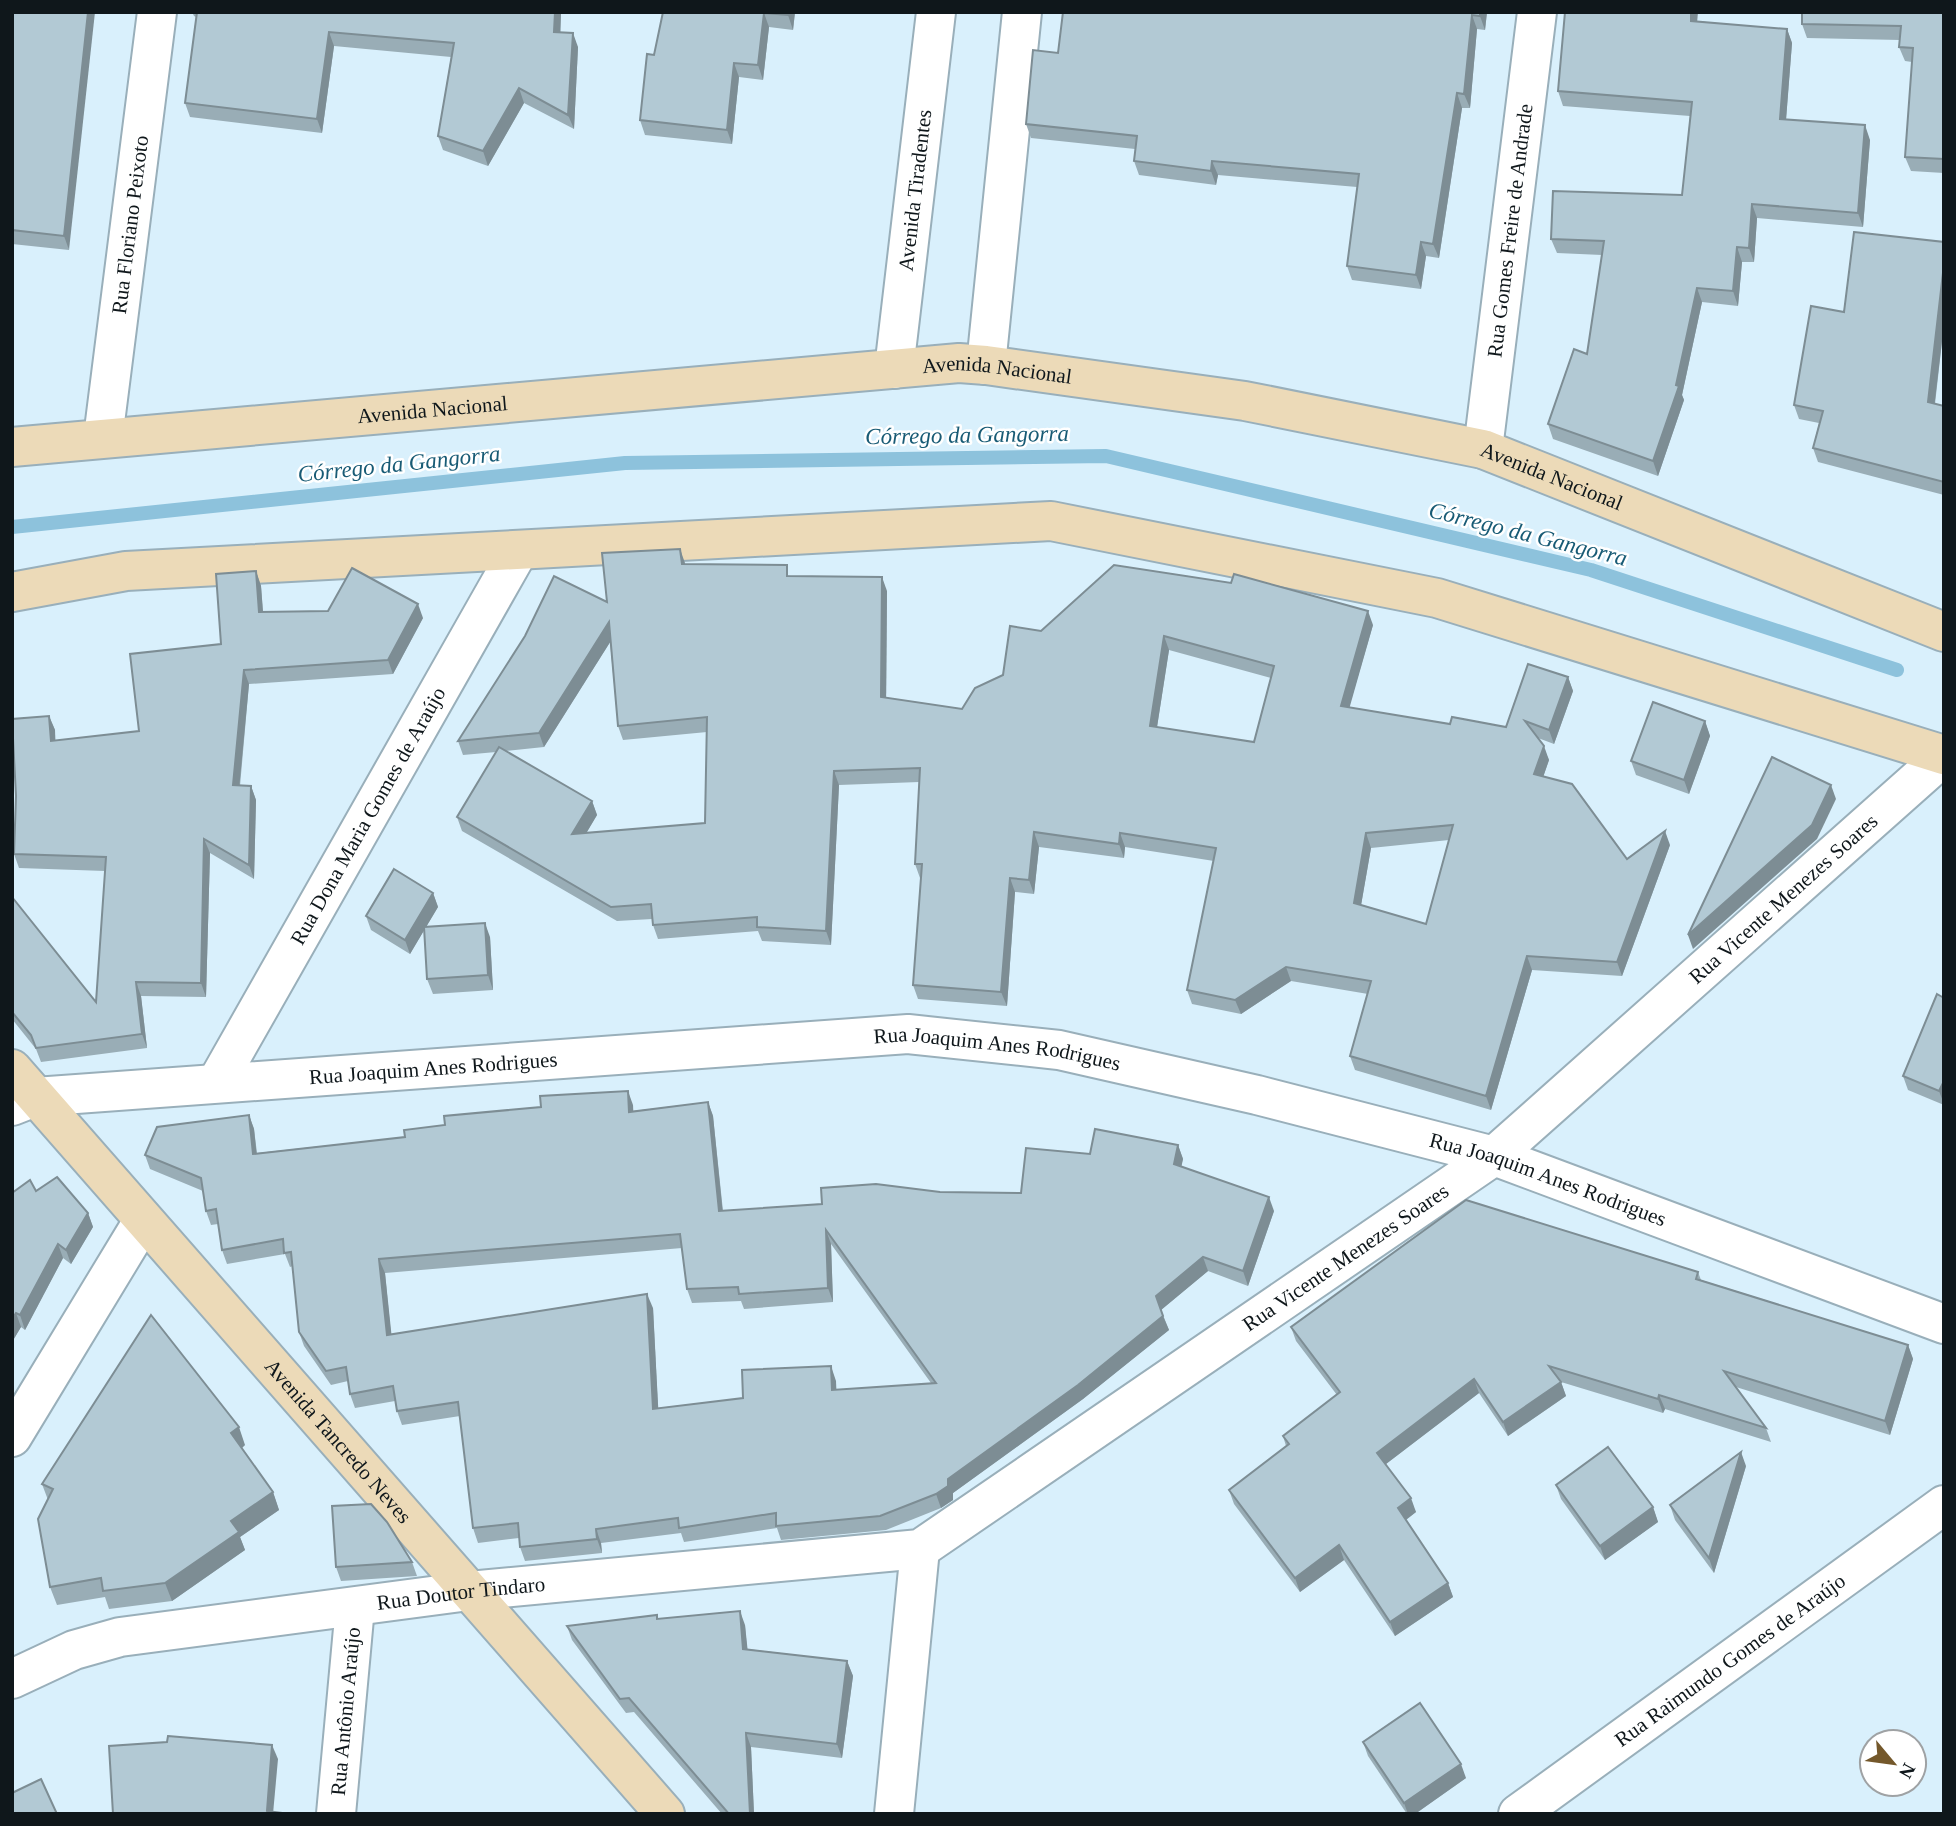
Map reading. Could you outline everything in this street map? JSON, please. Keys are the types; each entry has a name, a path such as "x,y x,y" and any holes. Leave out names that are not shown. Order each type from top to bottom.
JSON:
{"street":[{"name":"Rua Floriano Peixoto","path":"103,438 157,12"},
{"name":"Avenida Tiradentes","path":"894,369 936,12"},
{"path":"986,365 1022,12"},
{"name":"Rua Gomes Freire de Andrade","path":"1483,449 1537,12"},
{"name":"Avenida Nacional","path":"12,447 959,363 986,365 1245,401 1483,449 1944,632"},
{"path":"12,592 126,571 1051,521 1437,597 1944,756"},
{"name":"Rua Dona Maria Gomes de Araújo","path":"217,1082 519,550"},
{"name":"Rua Vicente Menezes Soares","path":"920,1549 1494,1156 1944,756"},
{"name":"Rua Joaquim Anes Rodrigues","path":"20,1091 217,1082 908,1034 1059,1050 1257,1095 1494,1156 1944,1324"},
{"name":"Avenida Tancredo Neves","path":"20,1091 143,1221 665,1814"},
{"path":"12,1437 143,1221"},
{"name":"Rua Raimundo Gomes de Araújo","path":"1518,1814 1944,1505"},
{"path":"894,1814 920,1549"},
{"name":"Rua Doutor Tindaro","path":"12,1679 74,1650 120,1637 469,1591 920,1549"},
{"name":"Rua Antônio Araújo","path":"337,1814 355,1607"}],"building":[{"path":"12,12 88,12 64,236 12,230"},
{"path":"197,12 555,12 554,32 573,33 568,115 519,88 483,151 438,136 454,43 329,32 317,119 185,103"},
{"path":"663,12 788,12 788,15 764,13 758,65 734,63 727,130 640,120 647,54 654,55"},
{"path":"1063,12 1480,12 1480,16 1472,15 1464,94 1457,93 1433,244 1421,242 1416,275 1347,266 1359,174 1212,161 1211,171 1134,161 1137,136 1026,124 1033,50 1058,53"},
{"path":"1565,12 1691,12 1691,21 1787,29 1780,119 1865,125 1858,213 1752,204 1749,248 1737,247 1733,291 1697,288 1676,385 1679,386 1653,461 1548,424 1574,349 1587,354 1604,241 1551,239 1553,191 1682,195 1692,102 1558,91"},
{"path":"1802,12 1944,12 1944,159 1905,157 1913,48 1899,47 1901,26 1802,24"},
{"path":"1854,232 1944,242 1944,264 1928,402 1944,406 1944,482 1813,448 1823,411 1794,405 1811,306 1844,312"},
{"path":"680,549 682,564 787,565 787,576 882,577 881,697 962,709 975,688 1003,675 1010,626 1041,631 1114,565 1231,583 1234,574 1368,611 1341,706 1450,724 1452,717 1506,727 1528,664 1568,677 1549,730 1525,721 1544,746 1534,774 1572,784 1627,859 1665,831 1617,962 1527,956 1486,1096 1350,1056 1371,981 1286,967 1235,1000 1187,990 1216,848 1120,833 1119,844 1034,832 1029,880 1010,878 1001,992 913,985 922,864 915,864 920,768 834,771 826,931 757,927 757,917 653,925 651,904 611,907 457,817 499,747 592,801 572,834 705,823 707,717 618,726 609,622 539,733 458,741 525,636 554,576 607,602 602,553","holes":["1164,636 1274,666 1254,742 1150,726","1453,825 1426,924 1354,903 1366,833"]},
{"path":"352,568 418,604 388,660 244,670 233,785 251,786 249,865 204,839 201,983 136,982 142,1034 36,1048 31,1035 12,1012 12,897 96,1002 106,857 14,854 16,796 12,719 49,716 51,741 139,731 130,654 221,644 216,574 256,571 259,612 328,611"},
{"path":"1653,702 1705,721 1684,780 1631,761"},
{"path":"1772,757 1831,785 1812,825 1688,935"},
{"path":"394,869 433,893 405,940 366,916"},
{"path":"485,923 488,975 427,979 424,927"},
{"path":"1937,994 1944,998 1944,1081 1939,1091 1903,1076"},
{"path":"628,1091 629,1112 708,1102 719,1211 822,1204 821,1188 876,1184 940,1192 1021,1193 1026,1148 1090,1154 1095,1129 1178,1145 1174,1164 1269,1197 1243,1271 1203,1257 1156,1296 1163,1316 1078,1385 948,1479 948,1486 936,1494 880,1516 776,1526 776,1513 679,1528 678,1518 596,1529 597,1539 520,1547 518,1523 473,1528 458,1402 397,1411 393,1386 350,1394 346,1367 326,1371 299,1332 291,1252 284,1253 283,1239 222,1250 216,1209 206,1211 201,1178 145,1155 157,1127 249,1115 253,1154 405,1137 404,1130 445,1125 444,1116 541,1107 540,1096","holes":["826,1230 936,1383 832,1390 831,1366 742,1370 743,1398 653,1409 647,1294 387,1335 379,1259 680,1234 687,1289 738,1287 739,1294 828,1288"]},
{"path":"57,1177 88,1213 66,1250 58,1244 20,1315 16,1313 12,1319 12,1193 30,1180 36,1191"},
{"path":"1466,1200 1698,1272 1696,1279 1908,1345 1885,1421 1724,1371 1766,1428 1659,1395 1658,1399 1549,1366 1561,1382 1503,1422 1474,1379 1377,1453 1411,1498 1398,1508 1448,1583 1390,1622 1339,1545 1295,1578 1229,1490 1289,1444 1283,1436 1340,1392 1291,1327"},
{"path":"151,1315 239,1427 231,1433 273,1492 231,1521 239,1532 165,1583 103,1591 101,1578 50,1587 38,1519 53,1489 42,1484"},
{"path":"1608,1447 1653,1507 1600,1546 1556,1485"},
{"path":"1741,1452 1709,1558 1670,1505"},
{"path":"371,1504 387,1522 412,1562 336,1567 332,1506"},
{"path":"740,1611 743,1649 847,1661 837,1744 746,1733 750,1814 729,1814 629,1698 620,1699 567,1626 657,1615 657,1619"},
{"path":"1420,1703 1461,1764 1404,1803 1363,1742"},
{"path":"168,1736 272,1745 267,1811 290,1814 113,1814 109,1746 167,1742"},
{"path":"41,1779 57,1814 12,1814 12,1793"}],"waterway":[{"name":"Córrego da Gangorra","path":"12,527 625,463 1106,456 1591,570 1897,670"}]}
